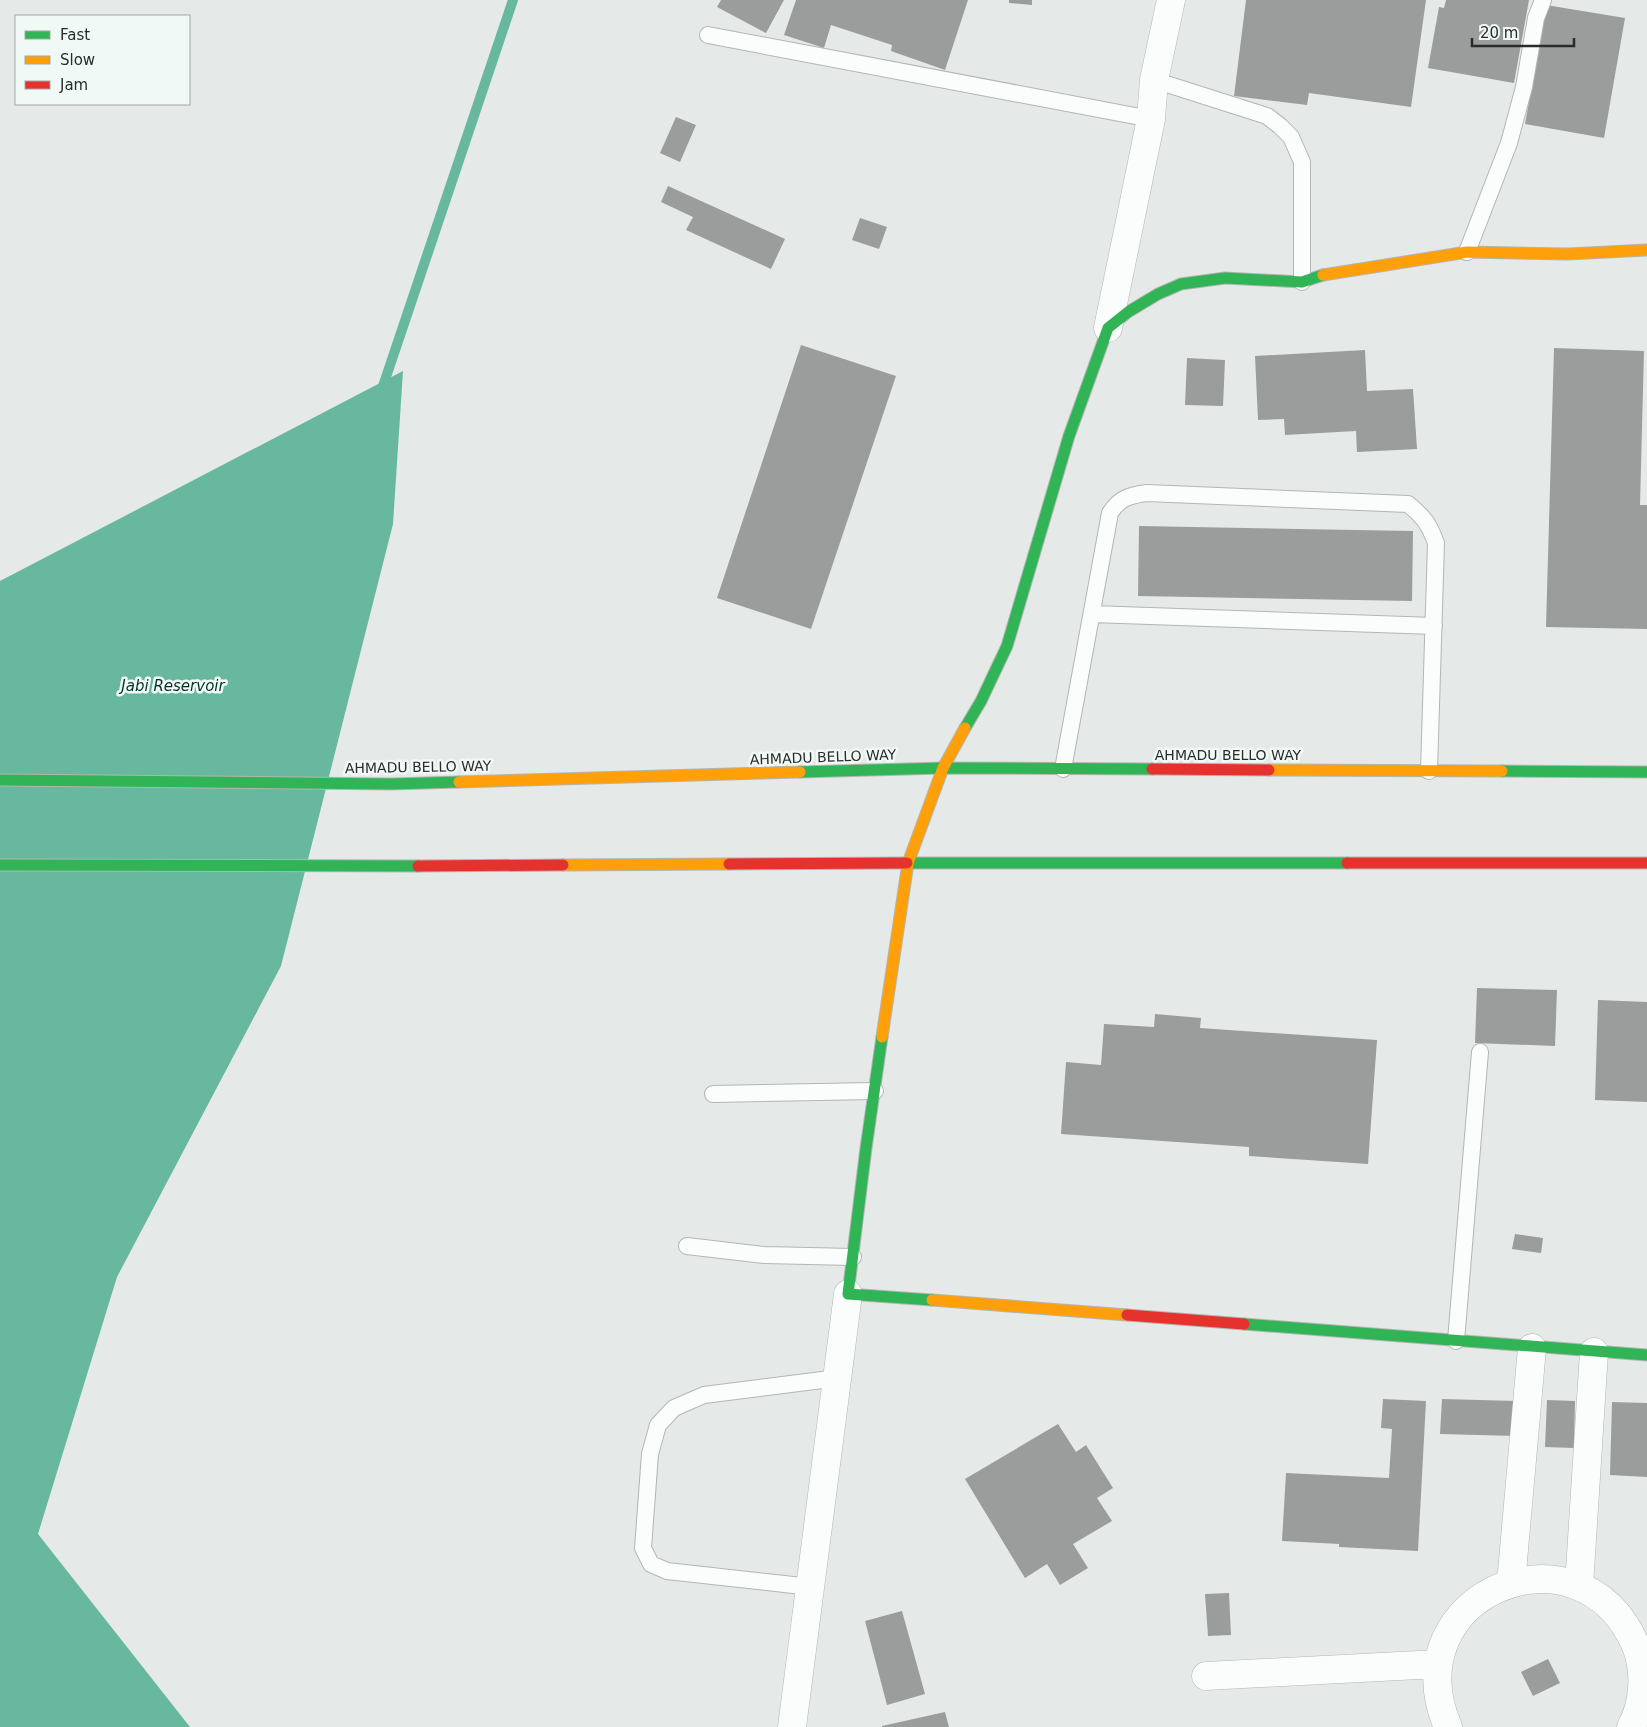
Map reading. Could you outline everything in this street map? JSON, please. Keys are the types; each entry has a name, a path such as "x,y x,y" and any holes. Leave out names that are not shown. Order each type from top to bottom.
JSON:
{"main road":[{"path":"1647,250 1568,254 1468,252 1330,273 1302,282 1224,278 1181,284 1158,294 1128,312 1108,328 1069,436 1007,646 981,701 943,768 908,863 848,1294 1532,1348 1647,1355"},
{"name":"AHMADU BELLO WAY","path":"0,780 391,784 943,768 1647,772"},
{"path":"0,865 1647,863"}],"street":[{"path":"1108,328 1151,119 1154,80 1171,0"},
{"path":"792,1727 848,1294"},
{"path":"1511,1583 1532,1348"},
{"path":"1579,1586 1594,1352"},
{"path":"1448,1727 1441,1710 1437,1687 1438,1664 1444,1642 1456,1622 1489,1592 1511,1583 1533,1579 1556,1580 1579,1586 1599,1598 1616,1613 1629,1631 1638,1652 1642,1675 1638,1722"},
{"path":"1206,1676 1438,1664"}],"lane":[{"path":"1468,252 1508,143 1524,86 1536,18 1544,0"},
{"path":"708,35 1151,119"},
{"path":"1154,80 1267,116 1291,138 1302,162 1302,282"},
{"path":"1063,769 1110,513 1120,500 1132,495 1147,493 1408,504 1423,516 1430,527 1436,543 1429,771"},
{"path":"1092,614 1434,626"},
{"path":"1456,1341 1480,1052"},
{"path":"713,1094 875,1091"},
{"path":"687,1246 764,1255 853,1257"},
{"path":"811,1587 667,1571 651,1564 643,1548 650,1454 658,1424 674,1408 704,1395 838,1378"}],"water":[{"name":"Jabi Reservoir","path":"403,371 393,524 281,966 117,1277 38,1534 190,1727 0,1727 0,581"}],"building":[{"path":"721,0 784,0 766,33 717,7"},
{"path":"796,0 968,0 945,70 891,51 892,45 831,25 824,48 784,35"},
{"path":"1009,0 1032,0 1032,5 1009,3"},
{"path":"1246,0 1426,0 1411,107 1309,93 1307,105 1234,96"},
{"path":"1446,0 1529,0 1514,83 1428,68 1439,7 1444,8"},
{"path":"1546,5 1625,18 1604,138 1525,124"},
{"path":"676,117 696,125 680,162 660,153"},
{"path":"668,186 785,239 771,269 686,230 693,217 661,202"},
{"path":"860,218 887,227 879,249 852,240"},
{"path":"801,345 896,376 811,629 717,598"},
{"path":"1554,348 1644,351 1640,505 1647,505 1647,629 1546,627"},
{"path":"1365,350 1367,391 1413,389 1417,449 1357,452 1356,431 1285,435 1284,419 1258,420 1255,356"},
{"path":"1187,358 1225,360 1223,406 1185,405"},
{"path":"1139,526 1413,531 1412,601 1138,596"},
{"path":"1477,988 1557,990 1555,1046 1475,1043"},
{"path":"1598,1000 1647,1002 1647,1102 1595,1100"},
{"path":"1155,1014 1201,1018 1200,1028 1377,1040 1368,1164 1249,1156 1249,1147 1061,1134 1066,1062 1101,1065 1104,1024 1154,1027"},
{"path":"1515,1234 1543,1238 1541,1253 1512,1249"},
{"path":"1383,1399 1426,1401 1418,1551 1339,1547 1339,1544 1282,1541 1286,1473 1389,1478 1392,1429 1381,1428"},
{"path":"1442,1399 1517,1401 1516,1436 1440,1434"},
{"path":"1547,1400 1575,1401 1574,1448 1545,1447"},
{"path":"1612,1402 1647,1403 1647,1477 1610,1475"},
{"path":"1058,1424 1076,1452 1086,1445 1113,1488 1097,1498 1112,1521 1073,1544 1088,1568 1060,1585 1047,1564 1025,1578 965,1479"},
{"path":"1229,1593 1231,1635 1208,1636 1205,1594"},
{"path":"902,1611 925,1694 887,1705 865,1621"},
{"path":"1548,1659 1560,1683 1533,1696 1521,1672"},
{"path":"945,1712 949,1727 882,1727 882,1726"}],"waterway":[{"path":"381,392 513,0"}],"traffic: fast":[{"path":"965,728 981,701 1007,646 1069,436 1108,328 1128,312 1158,294 1181,284 1225,278 1302,282 1323,275"},
{"path":"800,772 943,768 1152,769"},
{"path":"1502,771 1647,772"},
{"path":"0,780 391,784 459,782"},
{"path":"907,863 1347,863"},
{"path":"0,865 418,866"},
{"path":"882,1037 848,1294 932,1300"},
{"path":"1244,1324 1647,1355"}],"traffic: slow":[{"path":"1323,275 1467,252 1568,254 1647,250"},
{"path":"882,1037 908,863 943,768 965,728"},
{"path":"1269,770 1502,771"},
{"path":"459,782 800,772"},
{"path":"563,865 729,864"},
{"path":"932,1300 1127,1315"}],"traffic: jam":[{"path":"1152,769 1269,770"},
{"path":"729,864 907,863"},
{"path":"1347,863 1647,863"},
{"path":"418,866 563,865"},
{"path":"1127,1315 1244,1324"}]}
